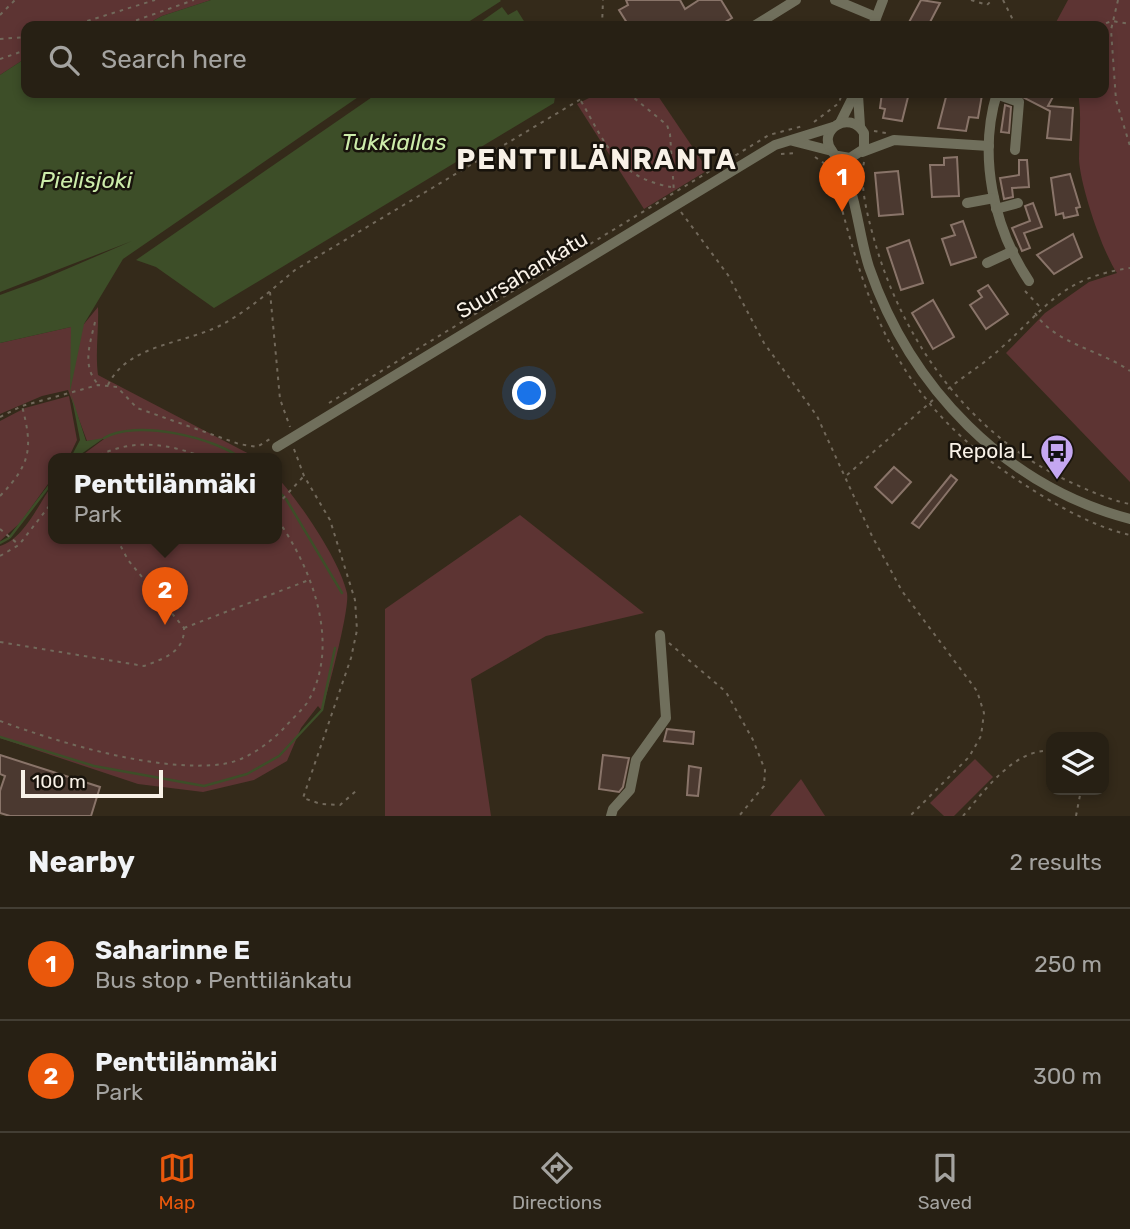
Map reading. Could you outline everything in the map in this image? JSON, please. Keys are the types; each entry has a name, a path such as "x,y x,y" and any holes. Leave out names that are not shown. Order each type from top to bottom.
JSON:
{"street":[{"path":"762,21 796,0"},
{"path":"835,0 873,21"},
{"path":"875,21 883,0"},
{"path":"854,98 828,139 849,188 869,265 889,317 913,361 944,391 986,444 1019,468 1062,493 1130,519"},
{"path":"849,188 865,145 865,129 858,98"},
{"path":"995,98 989,146 995,203 1026,284"},
{"path":"1008,98 1019,102 1015,150"},
{"path":"836,125 848,121 892,136 989,146"},
{"name":"Suursahankatu","path":"277,447 291,432 775,145 836,125"},
{"path":"789,140 835,154 861,156 892,136"},
{"path":"967,203 1018,203"},
{"path":"987,263 1013,251"},
{"path":"611,816 613,809 630,790 636,760 666,718 660,635"}],"path":[{"path":"0,15 15,0"},
{"path":"87,21 155,0"},
{"path":"134,21 194,0"},
{"path":"602,21 603,0"},
{"path":"971,0 987,5 992,0"},
{"path":"1003,0 1014,21"},
{"path":"1118,0 1112,21 1116,100 1130,146"},
{"path":"1109,22 1130,24"},
{"path":"0,39 21,37"},
{"path":"0,59 21,52"},
{"path":"108,386 116,368 177,340 223,324 295,270 584,98"},
{"path":"634,98 667,125 671,145 671,187 674,193"},
{"path":"325,406 769,135 810,124 839,103 840,98"},
{"path":"580,101 621,164 631,174 642,181 671,187"},
{"path":"865,129 892,136"},
{"path":"861,156 872,232 890,286 944,391 1032,461 1088,490 1130,504"},
{"path":"681,212 728,275 764,343 817,416 872,536 902,591 978,691 984,713 981,736 969,757 910,816"},
{"path":"845,476 944,391 1000,349 1035,313 1065,289 1087,277 1130,268"},
{"path":"1026,284 1041,308"},
{"path":"270,291 281,399 304,476 330,520 355,600 357,630 351,658 303,798 321,804 340,805 356,790"},
{"path":"1035,313 1047,329 1115,360 1130,371"},
{"path":"95,322 88,352 89,373 98,385"},
{"path":"0,417 22,406 98,385 117,387 138,408 239,444 257,447 279,434"},
{"path":"0,496 19,473 29,452 22,406"},
{"path":"106,453 121,447 150,443 193,453"},
{"path":"282,500 304,476"},
{"path":"0,556 19,545 48,507"},
{"path":"0,721 97,750 194,767 227,764 255,752 276,737 306,704 316,682 322,643 320,613 310,580 300,555 282,527"},
{"path":"0,529 19,545"},
{"path":"0,642 144,666 166,658 177,649 184,638 184,628 128,560 120,544"},
{"path":"184,628 310,580"},
{"path":"660,635 726,692 753,740 765,770 764,786 739,816"},
{"path":"963,816 1023,755 1038,750 1046,751"},
{"path":"1076,816 1080,795"}],"shaded area":[{"path":"0,0 211,0 153,21 21,21 21,61 0,75"},
{"path":"1068,0 1130,0 1130,482 1006,353 1045,313 1089,282 1117,273 1093,218 1083,185 1079,159 1078,98 1109,98 1109,21 1057,21"},
{"path":"589,98 659,98 708,170 644,209 577,104"},
{"path":"98,307 98,375 248,453 85,453 104,439 87,441 68,390 42,396 0,414 0,343 84,324"},
{"path":"69,396 77,440 71,453 48,453 48,484 20,523 0,541 0,421 25,408"},
{"path":"282,483 318,532 347,593 342,632 322,711 318,706 301,728 287,761 254,780 203,792 138,784 0,738 0,546 16,536 48,492 48,544 282,544"},
{"path":"520,515 644,613 546,636 471,679 491,816 385,816 385,609"},
{"path":"975,759 993,777 954,816 944,816 930,803"},
{"path":"801,779 825,816 770,816"}],"water":[{"path":"211,0 501,1 470,21 153,21"},
{"path":"502,7 508,15 517,10 524,21 482,21"},
{"name":"Pielisjoki","path":"21,61 21,98 357,98 123,259 84,324 70,392 71,327 0,343 0,75"},
{"name":"Tukkiallas","path":"371,98 555,98 554,103 214,308 156,267 136,260"},
{"path":"71,394 86,441 104,438 83,453 73,453 80,440"}],"pier":[{"path":"132,241 41,280 0,295 0,292"}],"building":[{"path":"626,0 680,0 685,9 699,0 721,0 732,18 727,21 626,21 619,10 628,5"},
{"path":"921,0 940,3 931,21 910,21"},
{"path":"881,98 908,98 902,121 883,118 885,109 880,108"},
{"path":"946,98 981,98 978,118 969,117 966,131 938,128"},
{"path":"1025,98 1052,98 1048,106 1073,108 1071,140 1047,138 1050,111"},
{"path":"1005,105 1011,107 1009,133 1001,132"},
{"path":"957,157 959,196 932,197 930,165 944,165 944,158"},
{"path":"1019,160 1027,160 1029,187 1012,188 1013,197 1004,199 1000,178 1019,175"},
{"path":"898,171 903,214 879,216 875,173"},
{"path":"1070,174 1080,207 1076,208 1078,215 1064,218 1063,213 1056,215 1051,178"},
{"path":"1033,203 1042,227 1024,233 1030,248 1022,251 1012,228 1030,221 1025,206"},
{"path":"963,221 976,257 951,265 942,239 955,235 951,225"},
{"path":"1073,234 1082,257 1054,274 1037,255"},
{"path":"909,240 923,283 901,290 887,248"},
{"path":"988,285 1008,314 986,329 970,305 982,297 978,291"},
{"path":"933,300 954,337 933,349 912,313"},
{"path":"894,467 911,482 892,503 875,487"},
{"path":"951,475 957,480 919,528 912,523"},
{"path":"667,729 694,732 693,744 664,741"},
{"path":"0,755 100,787 91,816 10,816 0,813 0,791 5,776 0,774"},
{"path":"603,755 629,758 623,787 619,792 599,789"},
{"path":"689,766 701,768 698,796 687,795"}],"waterway":[{"path":"104,438 135,430 154,430 194,438 232,453"},
{"path":"10,537 48,488"},
{"path":"286,499 342,593"},
{"path":"0,543 9,538"},
{"path":"0,737 94,766 204,786 247,774 279,756 322,710 335,648"}],"place":[{"name":"Saharinne E","path":"842,212"},
{"name":"Repola L","path":"1057,481"},
{"name":"Penttilänmäki","path":"165,625"}],"district":[{"name":"PENTTILÄNRANTA","path":"597,159"}]}
